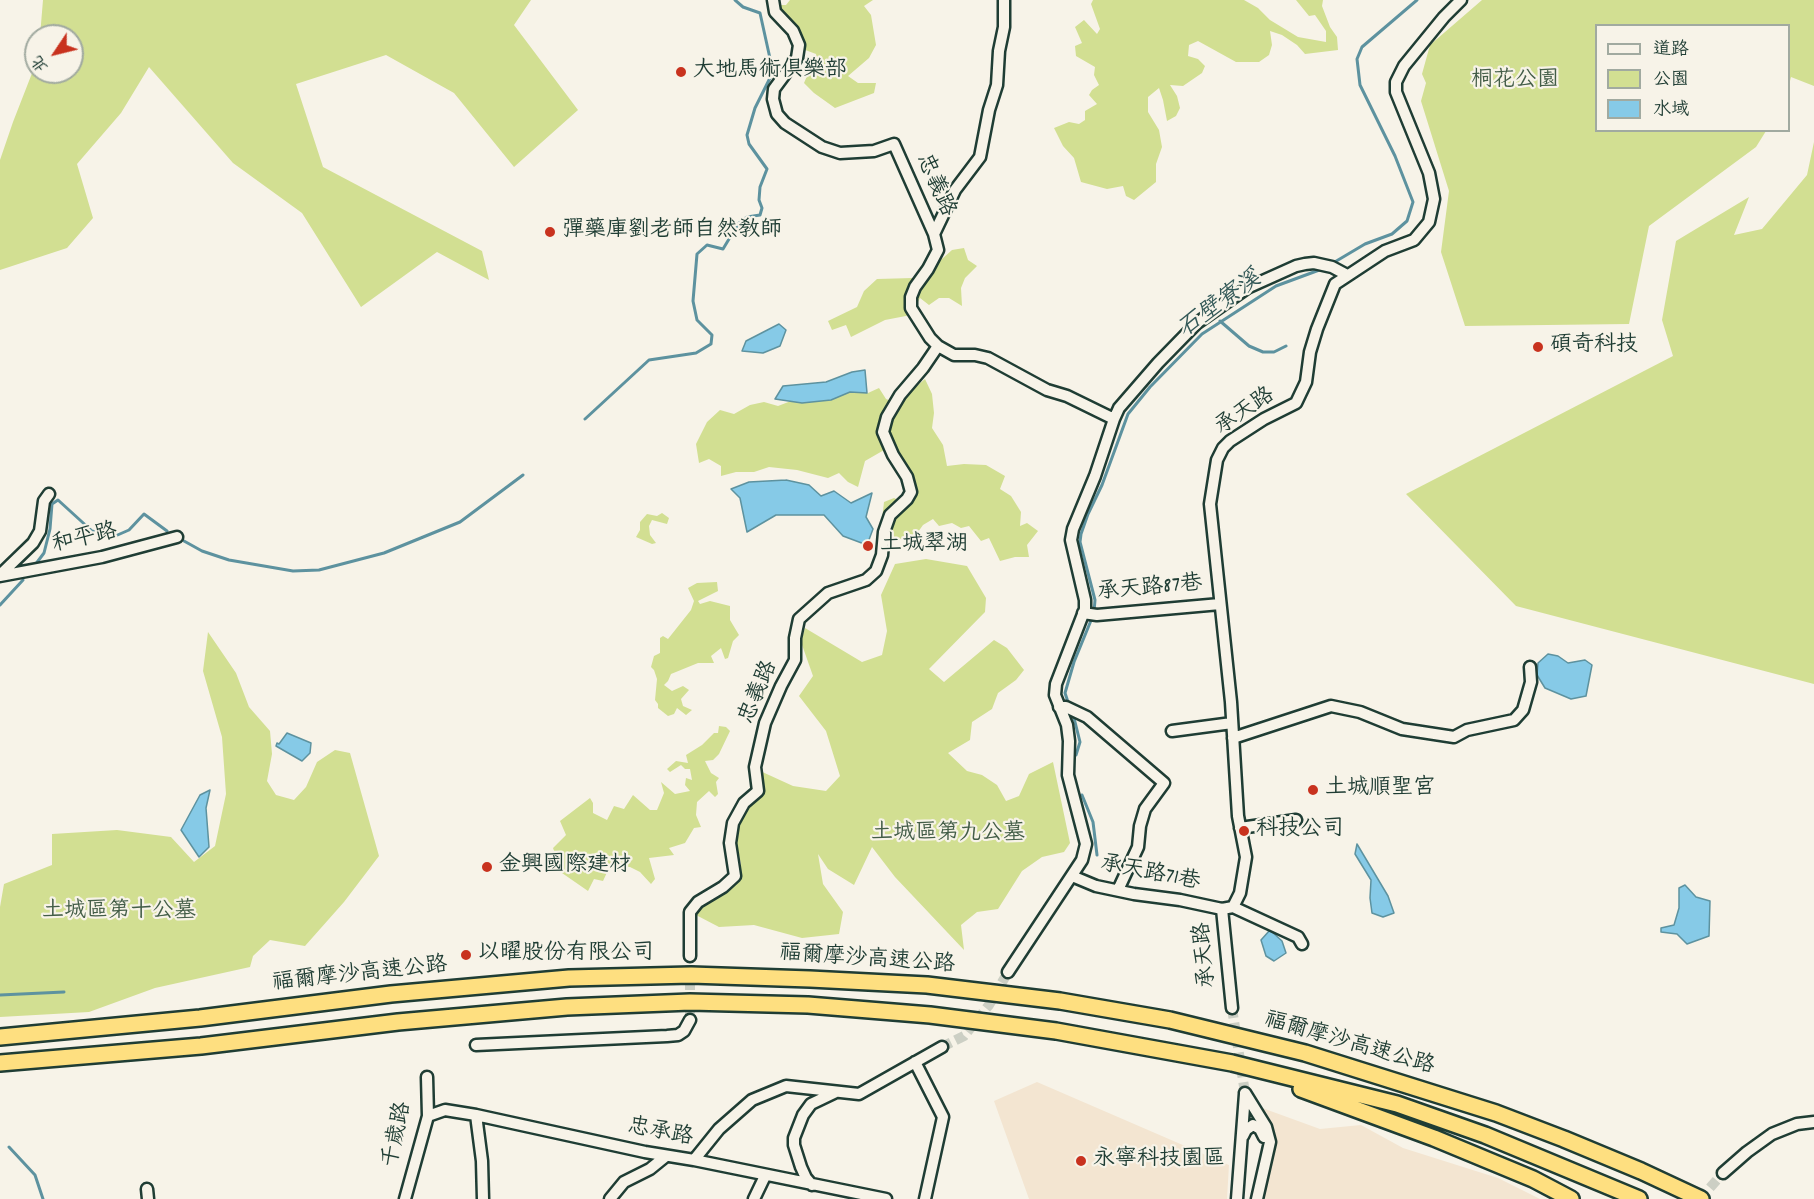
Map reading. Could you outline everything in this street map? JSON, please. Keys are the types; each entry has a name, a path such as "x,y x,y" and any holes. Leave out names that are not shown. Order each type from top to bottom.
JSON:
{"highway":[{"name":"福爾摩沙高速公路","path":"0,1037 200,1018 391,994 569,978 691,975 927,986 1060,1001 1170,1020 1305,1053 1496,1113 1564,1138 1701,1199"},
{"name":"福爾摩沙高速公路","path":"0,1063 201,1046 398,1022 567,1007 690,1002 808,1005 930,1015 1056,1031 1248,1068 1397,1104 1485,1135 1638,1199"},
{"path":"1248,1068 1434,1138 1533,1179 1571,1199"}],"street":[{"name":"忠義路","path":"690,956 690,912 698,902 723,887 735,876 730,843 733,823 744,803 758,791 754,767 762,734 780,686 795,660 795,638 799,619 828,593 866,580 876,571 882,555 884,532 890,515 911,492 907,477 893,455 884,432 887,417 900,395 928,362 938,346 919,323 911,308 911,297 938,250 934,234 894,144 874,151 840,153 829,150 785,123 777,114 773,99 774,89 797,58 799,45 793,31 775,12 773,0"},
{"path":"934,234 955,190 980,157 989,110 997,85 999,51 1004,27 1004,0"},
{"name":"承天路","path":"1232,1008 1228,908 1240,893 1246,857 1240,828 1210,504 1217,460 1230,441 1264,419 1296,403 1306,382 1310,352 1335,284 1385,251 1413,240 1430,222 1434,199 1429,173 1396,93 1396,82 1404,66 1461,0"},
{"path":"1008,972 1082,860 1086,844 1068,775 1067,725 1062,707 1055,695 1056,684 1090,615 1071,540 1113,419 1119,408 1158,363 1197,323 1256,282 1296,266 1314,263 1332,267 1347,275"},
{"path":"938,346 954,355 975,355 988,358 1047,390 1067,396 1113,419"},
{"path":"0,576 33,543 40,531 44,501 49,494"},
{"name":"和平路","path":"0,576 102,557 177,537"},
{"name":"承天路87巷","path":"1090,615 1220,604"},
{"path":"1233,738 1331,706 1360,712 1402,729 1454,737 1467,730 1514,720 1523,710 1530,682 1530,667"},
{"path":"1062,707 1087,717 1164,783 1146,808 1137,847 1118,890"},
{"path":"1173,731 1232,723"},
{"path":"1240,828 1296,820"},
{"name":"承天路71巷","path":"1072,876 1096,886 1228,908 1299,937 1302,944"},
{"path":"476,1045 678,1035 684,1031 690,1020"},
{"path":"694,1160 718,1129 752,1100 786,1086 859,1094 942,1047"},
{"path":"915,1062 942,1117 925,1199"},
{"name":"千歲路","path":"405,1199 428,1116 427,1077"},
{"path":"812,1185 801,1167 794,1145 794,1137 803,1115 811,1104 836,1092"},
{"path":"1237,1199 1245,1093 1266,1127 1270,1142 1257,1199"},
{"name":"忠承路","path":"428,1116 445,1110 476,1115 666,1156 886,1199"},
{"path":"476,1115 486,1198"},
{"path":"1244,1118 1260,1119"},
{"path":"1723,1173 1772,1134 1797,1124 1814,1122"},
{"path":"1243,1136 1246,1130 1253,1125 1260,1130 1264,1142 1265,1162"},
{"path":"610,1199 624,1182 650,1169 666,1156"},
{"path":"754,1199 765,1176"}],"shaded area":[{"path":"1037,1082 1229,1165 1227,1199 1029,1199 994,1101"},
{"path":"1254,1105 1320,1129 1361,1125 1403,1148 1498,1178 1540,1199 1263,1199 1271,1155"}],"green space":[{"path":"43,0 531,0 514,25 578,110 514,167 454,93 386,55 296,84 323,167 482,251 489,280 437,252 361,307 302,213 233,163 149,67 121,113 77,164 93,218 67,248 0,270 0,160 28,84 84,84 84,24 41,24"},
{"path":"790,0 873,0 864,6 871,15 876,45 869,58 848,76 858,83 876,83 874,93 835,108 804,83 807,76 819,69 816,54 800,48 775,5 786,5"},
{"path":"1093,0 1244,0 1258,8 1270,20 1298,37 1326,42 1326,31 1315,15 1309,16 1296,0 1323,0 1322,6 1330,27 1337,37 1338,50 1305,54 1297,45 1282,35 1270,31 1272,45 1269,55 1259,62 1236,62 1198,41 1189,45 1188,56 1198,59 1205,66 1202,73 1183,86 1170,85 1177,96 1180,108 1176,116 1167,121 1159,88 1148,97 1148,112 1159,130 1162,147 1156,164 1156,182 1134,200 1126,196 1123,186 1107,189 1081,182 1074,158 1063,146 1054,128 1069,122 1079,124 1085,120 1085,111 1097,104 1089,95 1099,85 1094,75 1095,67 1076,56 1075,46 1082,43 1075,27 1084,20 1097,34 1100,29 1091,4"},
{"name":"桐花公園","path":"1482,0 1814,0 1814,86 1791,77 1790,81 1790,24 1595,24 1595,132 1765,132 1756,147 1649,226 1629,324 1465,326 1441,252 1449,191 1421,101 1426,83 1422,74 1430,45"},
{"path":"1814,142 1814,684 1516,606 1406,494 1673,356 1662,320 1676,241 1749,197 1734,235 1762,229 1807,175"},
{"path":"964,248 968,260 977,266 965,278 961,288 962,306 949,298 939,298 929,305 920,298 911,315 885,320 851,337 846,325 832,330 828,321 857,307 864,291 877,279 913,278 924,275 952,250"},
{"path":"925,379 932,394 934,413 932,428 943,445 947,466 986,465 1005,476 1000,489 1011,496 1021,512 1020,526 1027,523 1038,531 1027,545 1029,557 1015,557 1000,561 989,538 981,541 969,526 961,528 952,523 939,526 933,519 923,525 918,532 904,539 893,538 882,520 884,502 894,498 904,503 911,494 891,446 865,461 858,487 848,482 839,473 828,478 797,470 769,467 754,472 736,472 721,476 721,466 709,459 699,463 696,444 707,422 720,410 734,414 750,405 764,402 778,406 791,401 802,403 831,400 850,392 868,393 879,388 886,399 897,403"},
{"path":"662,513 669,518 667,524 652,520 649,526 650,535 656,543 652,544 636,537 640,530 640,522 647,514 657,516"},
{"name":"土城區第九公墓","path":"926,559 967,566 986,598 985,612 929,669 944,682 994,640 1007,648 1024,670 1016,680 998,693 992,709 972,722 970,740 948,753 967,771 982,775 997,785 1006,801 1019,796 1029,774 1053,762 1070,843 1064,852 1042,857 1022,871 998,909 977,912 961,925 964,950 895,877 872,847 854,885 828,869 818,854 823,884 843,912 839,934 802,938 754,925 719,927 696,915 710,898 736,884 741,864 734,832 747,805 758,770 793,786 826,791 840,776 826,731 799,696 813,676 801,642 805,628 862,662 882,655 887,631 881,595 895,564"},
{"path":"717,582 718,591 698,601 700,604 710,601 730,606 730,620 739,635 733,641 728,658 725,659 721,648 711,656 714,663 698,663 671,674 664,685 672,691 683,686 689,690 681,699 683,706 692,710 686,715 677,708 674,714 668,716 658,708 655,700 657,679 651,667 654,656 660,653 660,638 663,636 668,639 691,610 694,601 688,588 697,583"},
{"name":"土城區第十公墓","path":"208,632 236,673 249,707 270,731 272,754 267,781 276,795 294,800 306,787 317,762 335,750 350,753 379,856 344,902 305,946 270,940 253,956 250,967 155,988 89,1012 0,1017 0,907 4,884 52,865 52,834 117,830 171,837 194,862 215,846 226,794 222,737 203,671"},
{"path":"719,726 726,727 730,731 719,754 713,760 705,761 711,773 719,778 716,782 718,794 715,797 709,791 697,802 696,815 701,827 694,828 685,843 669,848 674,855 649,858 655,879 651,884 640,872 630,867 610,866 603,881 594,879 588,891 562,873 553,848 566,835 560,821 590,798 593,803 593,813 607,820 614,806 624,809 633,795 650,810 657,810 664,793 661,782 675,794 690,791 685,785 686,778 692,780 690,769 685,769 681,765 670,772 667,769 676,761 688,763 686,755 702,745 714,733 718,733"}],"water":[{"path":"779,324 786,330 780,346 763,353 742,351 746,341"},
{"path":"865,370 867,393 850,392 831,400 802,403 775,399 783,386 826,382 852,372"},
{"path":"786,480 809,485 821,496 834,491 851,503 872,493 866,517 873,529 867,545 843,536 824,515 776,515 747,532 740,498 731,489 749,482"},
{"path":"1548,654 1558,656 1568,663 1585,660 1592,665 1586,696 1571,699 1545,688 1537,675 1538,663"},
{"path":"287,733 311,743 310,753 302,761 276,746"},
{"path":"210,790 206,808 209,847 199,857 181,830 200,795"},
{"path":"1357,844 1388,896 1394,913 1383,917 1372,913 1371,880 1355,854"},
{"path":"1685,885 1696,897 1710,901 1709,936 1687,944 1677,934 1661,932 1661,928 1674,925 1679,908 1679,888"},
{"path":"1270,930 1282,941 1286,953 1274,961 1266,956 1261,940"}],"waterway":[{"path":"585,419 649,360 696,353 711,344 712,335 697,320 693,301 697,254 707,245 723,249 738,224 747,217 760,215 762,208 759,200 760,187 767,169 749,144 747,135 755,108 773,72 760,13 743,7 735,0"},
{"name":"石壁寮溪","path":"1333,263 1365,244 1392,234 1407,221 1413,202 1395,156 1360,85 1357,59 1362,47 1417,0"},
{"name":"石壁寮溪","path":"1094,612 1095,600 1080,542 1081,534 1128,414 1150,387 1202,334 1276,286 1322,269"},
{"path":"1220,321 1249,346 1263,352 1274,352 1286,346"},
{"path":"184,541 202,551 229,560 293,571 319,570 384,553 460,522 523,475"},
{"path":"35,565 44,553 50,529 52,504 58,500 92,531 113,537 129,530 144,514 167,531"},
{"path":"0,605 23,580"},
{"name":"石壁寮溪","path":"1069,705 1065,693 1074,662 1092,618"},
{"name":"石壁寮溪","path":"1073,714 1080,742 1076,755"},
{"name":"石壁寮溪","path":"1082,795 1093,822 1097,855"},
{"path":"0,995 64,992"},
{"path":"9,1147 35,1175 43,1199"}],"tunnel":[{"path":"690,956 690,1020"},
{"path":"942,1047 964,1036 989,1005 1008,972"},
{"path":"1232,1008 1245,1093"},
{"path":"1700,1199 1723,1173"}],"place":[{"name":"大地馬術俱樂部","path":"681,72"},
{"name":"彈藥庫劉老師自然教師","path":"550,232"},
{"name":"碩奇科技","path":"1538,347"},
{"name":"土城翠湖","path":"868,546"},
{"name":"土城順聖宮","path":"1313,790"},
{"name":"科技公司","path":"1244,831"},
{"name":"金興國際建材","path":"487,867"},
{"name":"以曜股份有限公司","path":"466,955"},
{"name":"永寧科技園區","path":"1081,1161"}]}
